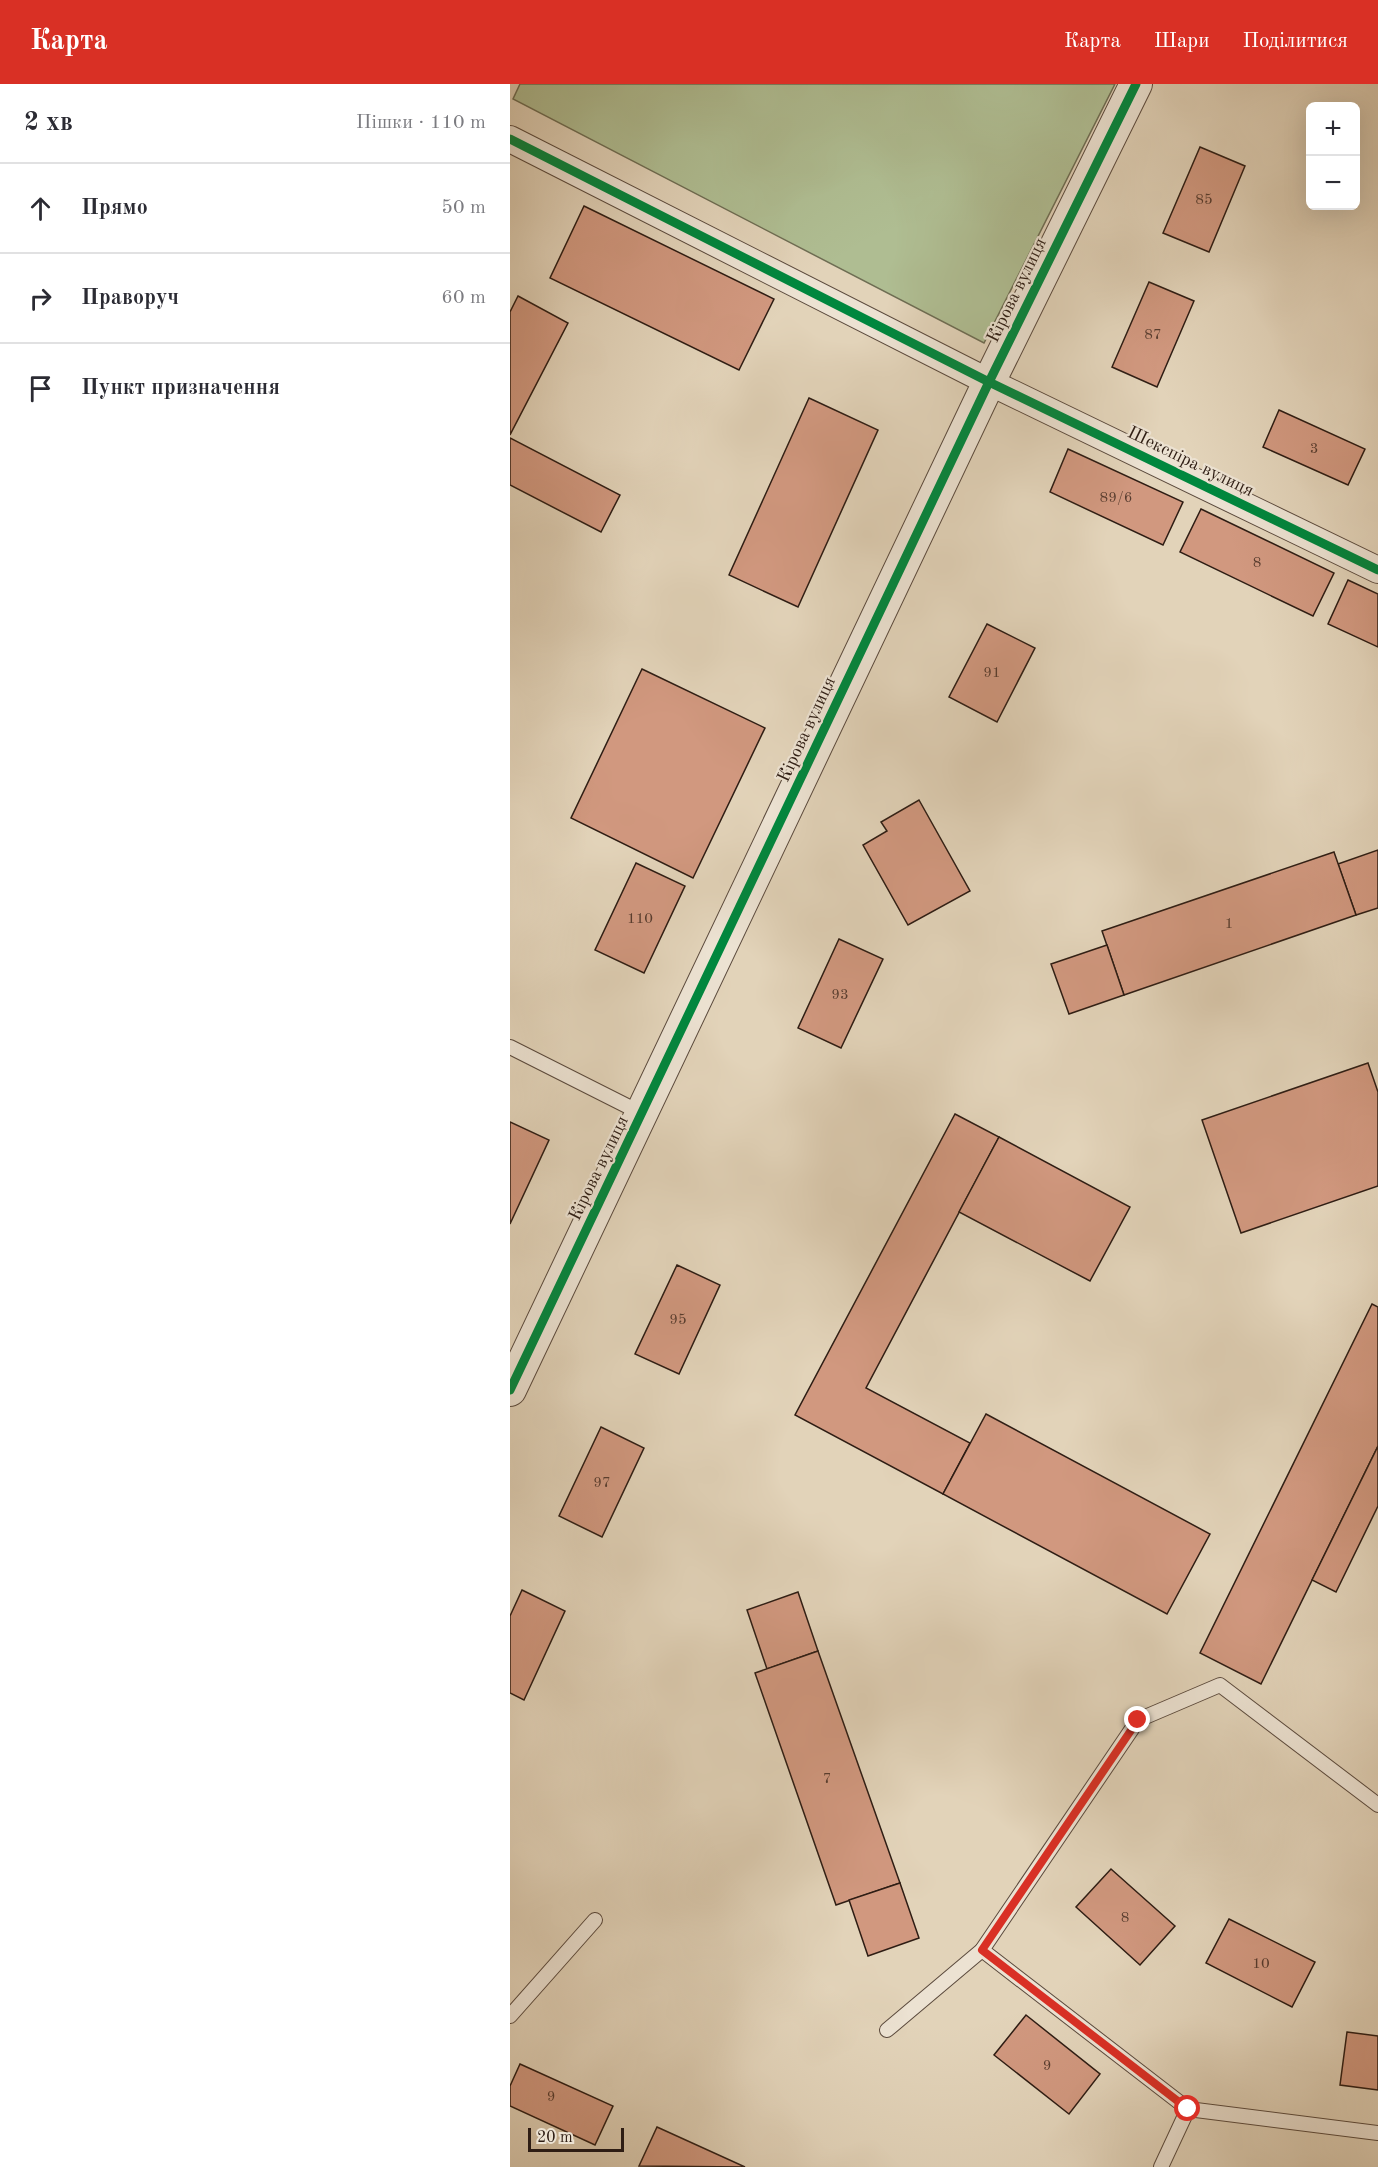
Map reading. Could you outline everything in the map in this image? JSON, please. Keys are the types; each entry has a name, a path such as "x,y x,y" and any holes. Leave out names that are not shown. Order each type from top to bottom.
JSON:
{"street":[{"name":"Кірова вулиця","path":"510,1390 989,382 1136,84"},
{"name":"Шекспіра вулиця","path":"510,139 989,382 1378,570"}],"lane":[{"path":"510,1047 643,1114"},
{"path":"887,2030 982,1950 1138,1720 1220,1685 1378,1805"},
{"path":"510,2016 596,1920"},
{"path":"982,1950 1188,2109 1378,2133"},
{"path":"1161,2167 1188,2109"}],"green space":[{"path":"520,84 1115,84 984,343 513,99"}],"building":[{"path":"1200,147 1245,166 1209,252 1163,233"},
{"path":"584,206 774,299 739,370 550,278"},
{"path":"1149,282 1194,301 1157,387 1112,367"},
{"path":"518,296 568,323 510,435 510,312"},
{"path":"809,398 878,430 798,607 729,575"},
{"path":"1279,410 1365,449 1348,485 1263,447"},
{"path":"510,438 620,495 601,532 510,485"},
{"path":"1068,449 1183,502 1163,545 1050,492"},
{"path":"1201,509 1334,573 1313,616 1180,552"},
{"path":"1348,580 1378,594 1378,647 1328,624"},
{"path":"987,624 1035,648 997,722 949,697"},
{"path":"642,669 765,728 693,878 571,818"},
{"path":"919,800 970,891 908,925 863,845 887,831 881,822"},
{"path":"1378,850 1378,908 1356,915 1338,864"},
{"path":"1334,852 1356,915 1124,995 1102,931"},
{"path":"636,863 685,886 644,973 595,950"},
{"path":"839,939 883,959 841,1048 798,1028"},
{"path":"1107,945 1124,995 1069,1014 1051,964"},
{"path":"1368,1063 1378,1092 1378,1186 1241,1233 1202,1120"},
{"path":"955,1114 999,1137 866,1388 970,1443 943,1494 795,1415"},
{"path":"510,1122 549,1140 510,1224"},
{"path":"999,1137 1130,1207 1090,1281 959,1212"},
{"path":"677,1265 720,1285 679,1374 635,1354"},
{"path":"1372,1304 1378,1307 1378,1446 1261,1684 1200,1653"},
{"path":"986,1414 1210,1534 1167,1614 943,1494"},
{"path":"601,1427 644,1448 602,1537 559,1516"},
{"path":"1378,1446 1378,1506 1336,1592 1312,1580"},
{"path":"522,1590 565,1611 524,1700 510,1693 510,1616"},
{"path":"798,1592 818,1651 767,1669 747,1610"},
{"path":"818,1651 900,1883 836,1905 755,1673"},
{"path":"1111,1869 1175,1926 1140,1965 1076,1907"},
{"path":"900,1883 919,1938 868,1956 849,1900"},
{"path":"1229,1919 1315,1962 1292,2007 1206,1963"},
{"path":"1026,2015 1100,2074 1069,2114 994,2055"},
{"path":"1347,2032 1378,2036 1378,2090 1340,2085"},
{"path":"520,2064 613,2106 595,2145 510,2106 510,2086"},
{"path":"657,2127 745,2167 639,2166"}],"cycle path":[{"path":"510,1390 989,382 1136,84"},
{"path":"510,139 989,382 1378,570"}],"route":[{"path":"1138,1720 982,1950 1188,2109"}]}
